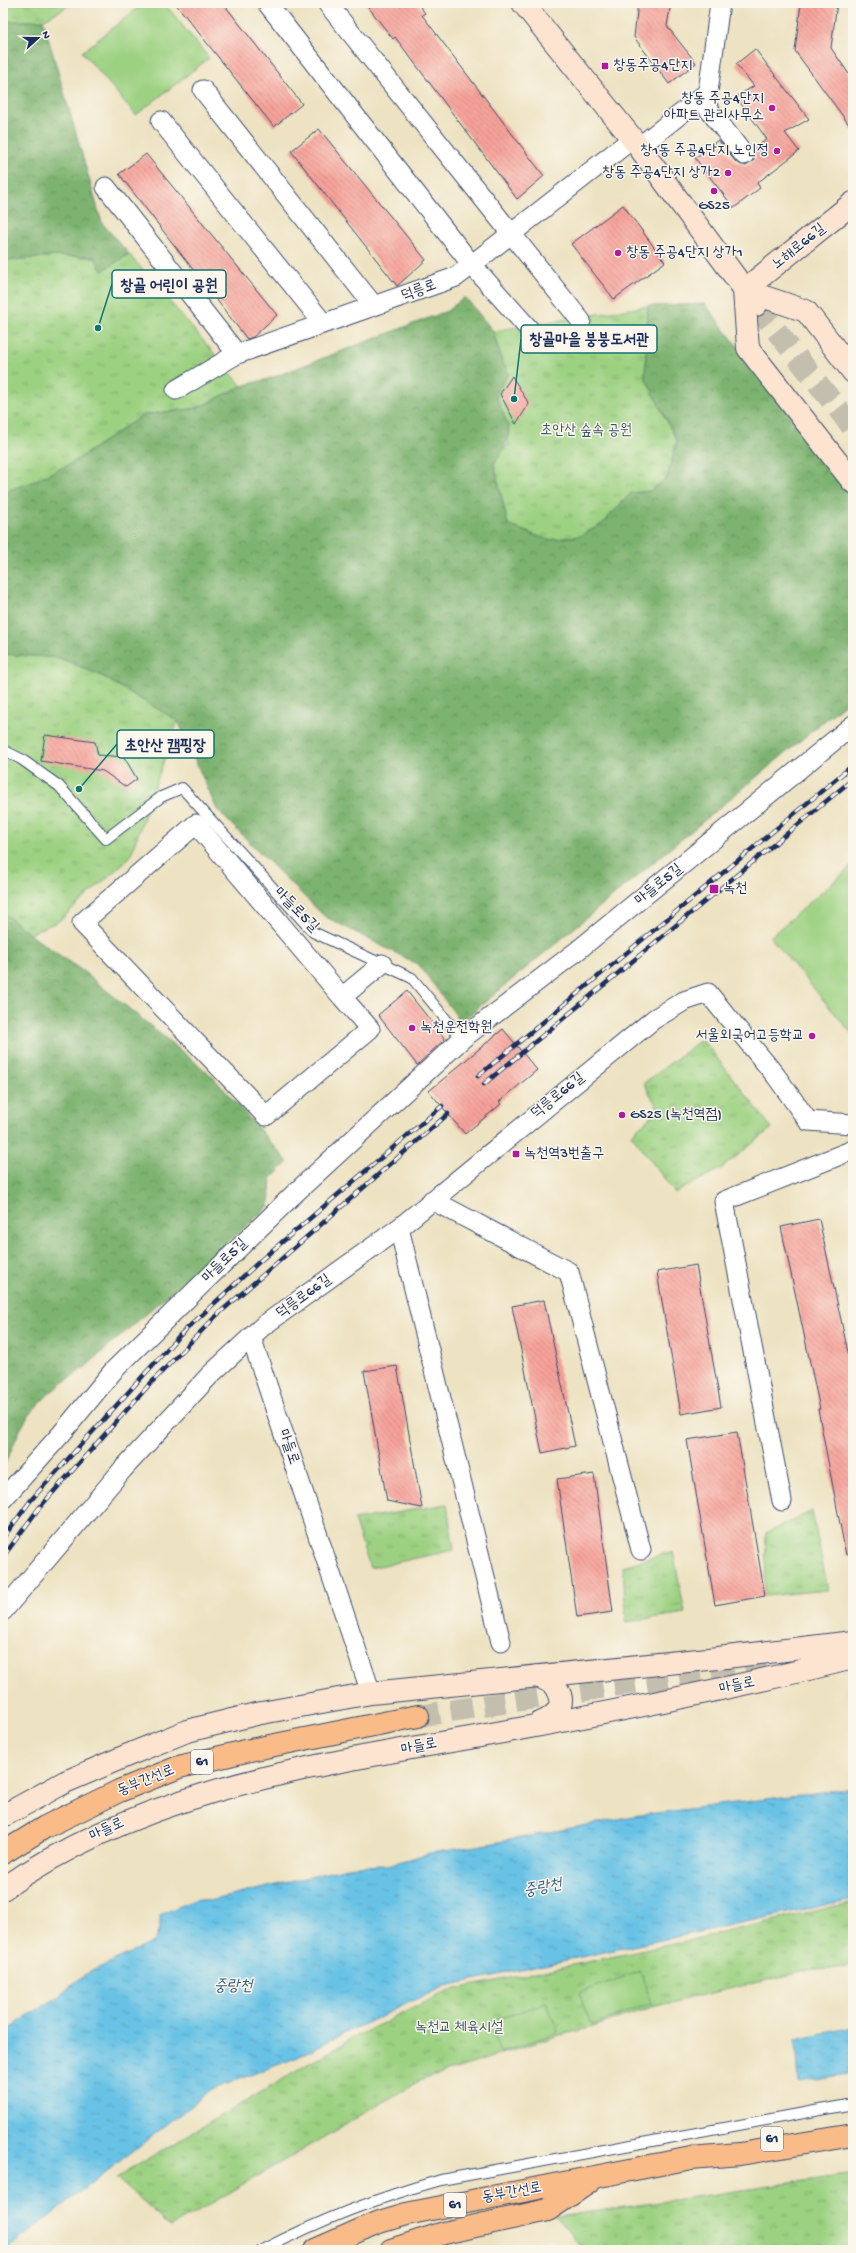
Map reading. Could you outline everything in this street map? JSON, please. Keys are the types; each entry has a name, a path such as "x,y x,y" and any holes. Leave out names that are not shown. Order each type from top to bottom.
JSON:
{"highway":[{"name":"동부간선로","path":"3,1853 45,1827 119,1791 179,1768 250,1750 418,1716"},
{"name":"동부간선로","path":"315,2250 376,2223 406,2214 691,2158 853,2121"},
{"name":"동부간선로","path":"691,2158 760,2151 853,2135"},
{"path":"760,2151 853,2147"},
{"path":"391,2250 444,2232 548,2210 599,2176"}],"main road":[{"path":"523,3 635,143 750,298 748,348 853,482"},
{"name":"노해로66길","path":"750,298 853,203"},
{"path":"750,298 806,311 853,372"},
{"name":"마들로","path":"3,1816 66,1782 187,1731 256,1714 371,1693 718,1658 853,1642"},
{"name":"마들로","path":"3,1889 34,1867 96,1835 145,1813 191,1797 268,1776 734,1686 853,1658"},
{"path":"535,1725 552,1718 561,1703 558,1690 553,1683 536,1676"}],"street":[{"path":"267,3 472,265 529,329"},
{"path":"327,3 581,321"},
{"path":"720,3 708,92 700,98 744,155"},
{"path":"203,90 374,306"},
{"name":"덕릉로","path":"176,390 237,354 456,277 511,234 635,143 700,98"},
{"path":"161,121 323,323"},
{"path":"106,187 237,354"},
{"name":"마들로5길","path":"3,1499 62,1433 114,1370 287,1201 462,1039 577,951 853,725"},
{"path":"196,824 342,997 370,1028 266,1116 82,923 196,824"},
{"path":"342,997 382,964"},
{"name":"덕릉로66길","path":"3,1611 123,1470 210,1375 263,1326 399,1228 654,1019 684,1001 708,993 776,1076 808,1120 851,1124"},
{"path":"851,1124 853,1145"},
{"path":"782,1501 724,1201 853,1150"},
{"path":"432,1200 569,1272 640,1550"},
{"path":"399,1228 501,1642"},
{"name":"마들로","path":"251,1337 371,1693"}],"lane":[{"name":"마들로5길","path":"3,750 21,759 59,786 106,839 161,797 182,788 313,932 412,978 462,1039"},
{"path":"262,2250 308,2226 403,2191 441,2180 853,2104"}],"green space":[{"path":"3,3 74,3 43,20 3,22"},
{"path":"144,3 164,3 209,58 136,115 82,52"},
{"path":"43,20 102,223 129,254 102,271 95,257 57,256 3,261 3,22"},
{"path":"129,254 242,386 197,408 143,415 72,463 30,483 3,492 3,261 57,256 95,257 102,271"},
{"path":"465,297 493,331 502,362 509,373 495,394 507,422 508,436 501,453 494,464 508,525 548,540 580,536 602,524 631,493 650,491 667,478 677,441 645,377 648,306 705,304 853,497 853,697 461,1022 419,965 324,916 217,810 178,721 100,675 60,658 3,654 3,492 30,483 72,463 143,415 198,408 242,386 271,378 447,311"},
{"name":"초안산 숲속 공원","path":"648,306 645,377 677,441 667,478 650,491 631,493 602,524 580,536 548,540 508,525 494,464 508,444 509,428 495,394 509,373 502,362 493,331"},
{"path":"3,654 60,658 100,675 178,721 130,857 59,921 29,934 3,912"},
{"path":"853,865 853,1035 770,937"},
{"path":"3,912 29,934 84,972 212,1076 288,1162 271,1179 269,1206 84,1368 56,1388 32,1411 20,1430 3,1468"},
{"path":"702,1039 772,1128 722,1168 675,1193 631,1134 659,1110 644,1083"},
{"path":"447,1504 454,1550 370,1568 354,1520"},
{"path":"812,1511 828,1590 765,1596 766,1533"},
{"path":"673,1551 685,1613 626,1622 623,1566"},
{"name":"녹천교 체육시설","path":"853,1902 853,1967 814,1969 652,2007 419,2081 171,2227 116,2178 351,2039 447,1991 674,1944"},
{"path":"640,1971 652,2003 591,2025 579,1993"},
{"path":"547,2003 558,2032 500,2053 489,2022"},
{"path":"853,2174 853,2250 584,2250 556,2217"}],"water":[{"name":"중랑천","path":"853,1788 853,1899 445,1986 336,2037 298,2057 211,2090 6,2250 3,2250 3,2032 58,1997 84,1975 155,1941 160,1929 160,1915 196,1899 210,1901 355,1866 388,1865 430,1853 489,1844 633,1816"},
{"path":"853,2027 853,2073 798,2082 795,2039"}],"building":[{"path":"175,3 223,3 302,104 274,127"},
{"path":"365,3 417,3 425,13 422,15 544,176 517,199 395,37 393,39"},
{"path":"638,3 671,3 667,26 696,63 669,84 634,37"},
{"path":"801,3 837,3 831,48 853,80 853,130 795,51"},
{"name":"창동 주공4단지 아파트 관리사무소","path":"755,49 809,119 785,133 799,151 757,183 760,188 734,208 695,158 718,140 736,162 746,166 754,160 753,150 767,139 736,97 754,86 736,64"},
{"path":"319,129 426,260 397,286 291,151"},
{"path":"146,154 277,315 253,337 247,339 119,174"},
{"name":"창동 주공4단지 상가1","path":"623,205 665,262 614,299 571,244"},
{"path":"512,376 529,404 516,424 500,394"},
{"path":"45,735 95,742 98,755 124,757 137,779 126,787 103,771 41,761"},
{"name":"녹천운전학원","path":"407,991 445,1039 417,1065 378,1015"},
{"path":"503,1029 537,1070 499,1102 501,1104 465,1134 429,1091"},
{"path":"819,1219 853,1375 853,1554 846,1555 818,1409 820,1409 781,1227"},
{"path":"696,1265 721,1407 681,1414 657,1272"},
{"path":"544,1300 575,1446 542,1453 512,1306"},
{"path":"397,1366 422,1508 387,1501 364,1371"},
{"path":"737,1432 765,1596 715,1605 687,1440"},
{"path":"594,1474 613,1612 577,1617 557,1479"}],"tunnel":[{"path":"756,305 853,428"},
{"path":"418,1716 652,1680 816,1659"}],"railway":[{"path":"478,1076 853,765"},
{"path":"484,1084 853,779"},
{"path":"3,1538 31,1500 179,1336 261,1260 442,1106"},
{"path":"3,1557 39,1508 149,1385 217,1315 448,1114"}],"place":[{"name":"창동주공4단지","path":"605,66"},
{"name":"창동 주공4단지 아파트 관리사무소","path":"772,108"},
{"name":"창1동 주공4단지 노인정","path":"777,151"},
{"name":"창동 주공4단지 상가2","path":"728,173"},
{"name":"GS25","path":"714,191"},
{"name":"창동 주공4단지 상가1","path":"618,253"},
{"name":"창골 어린이 공원","path":"98,328"},
{"name":"창골마을 붕붕도서관","path":"514,399"},
{"name":"초안산 캠핑장","path":"79,789"},
{"name":"녹천","path":"714,889"},
{"name":"녹천운전학원","path":"412,1028"},
{"name":"서울외국어고등학교","path":"812,1036"},
{"name":"GS25 (녹천역점)","path":"622,1115"},
{"name":"녹천역3번출구","path":"516,1154"}]}
